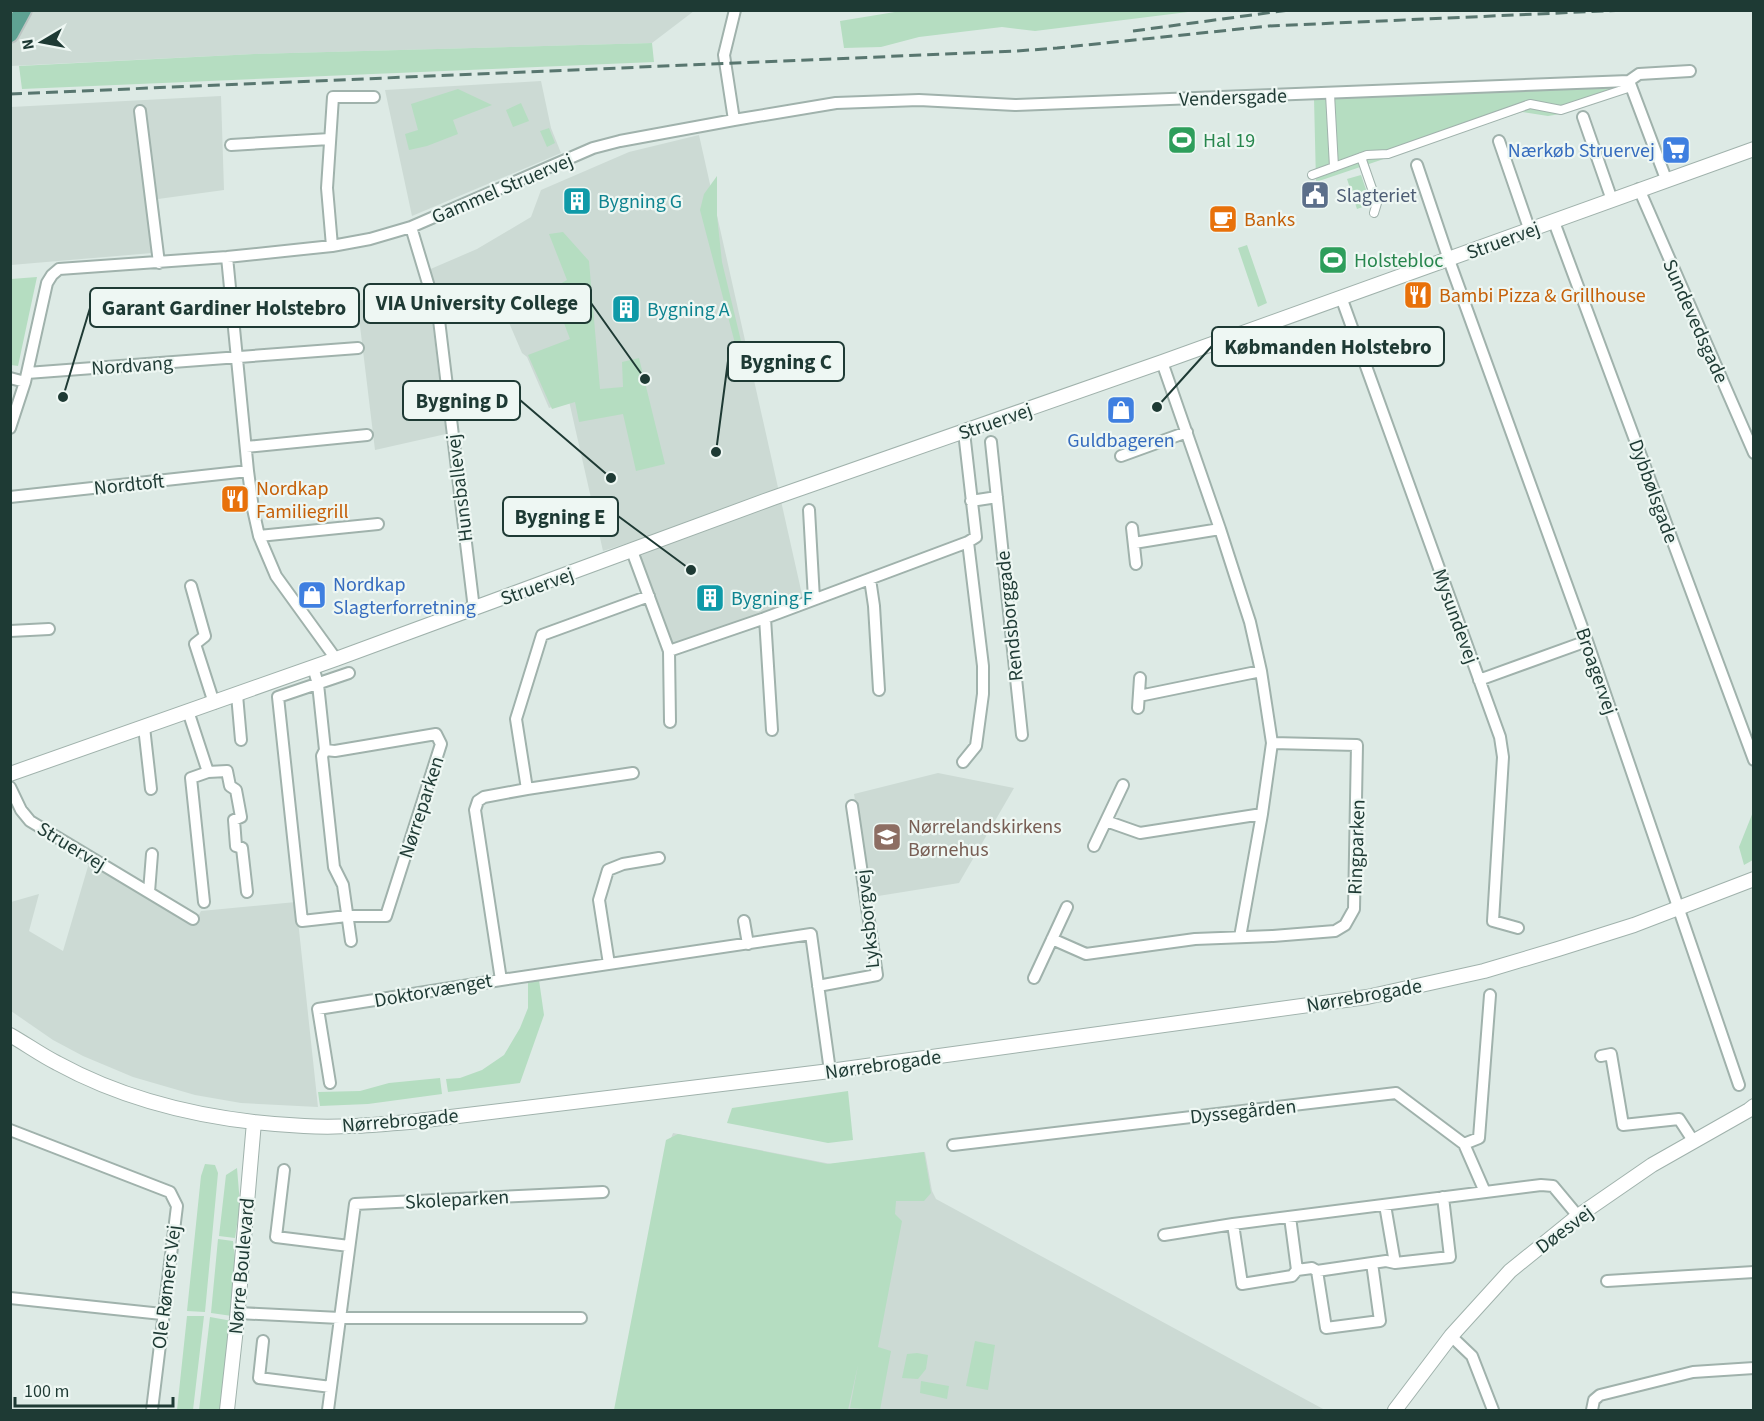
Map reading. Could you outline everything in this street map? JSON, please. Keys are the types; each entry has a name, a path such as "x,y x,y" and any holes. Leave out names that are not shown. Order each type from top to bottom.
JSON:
{"main road":[{"path":"10,34 23,10"}],"street":[{"path":"734,120 724,54 735,10"},
{"name":"Vendersgade","path":"734,120 836,103 920,100 1016,105 1630,84 1640,74 1690,71"},
{"path":"1312,175 1367,155 1388,154 1530,104 1561,110 1630,84 1666,179"},
{"path":"1330,94 1334,167"},
{"path":"332,246 327,188 333,97 374,97"},
{"path":"140,111 159,263"},
{"path":"1582,117 1612,200"},
{"name":"Gammel Struervej","path":"26,377 47,283 52,274 59,269 226,257 332,246 370,239 411,227 593,148 734,120"},
{"path":"231,145 330,140"},
{"path":"1499,141 1530,231"},
{"name":"Struervej","path":"10,774 237,695 773,498 1449,260 1666,179 1754,149"},
{"path":"1361,157 1377,203 1374,213"},
{"name":"Broagervej","path":"1417,165 1449,260 1587,641 1739,1085"},
{"name":"Sundevedsgade","path":"1639,189 1754,453"},
{"name":"Dybbølsgade","path":"1554,222 1754,760"},
{"name":"Hunsballevej","path":"411,227 439,320 474,609"},
{"path":"226,257 248,471 259,536 276,576 336,659"},
{"name":"Mysundevej","path":"1341,297 1500,737 1503,757 1493,921 1518,928"},
{"name":"Nordvang","path":"10,378 358,348"},
{"path":"1162,362 1250,622 1261,671 1272,742 1240,937"},
{"path":"10,428 26,377"},
{"name":"Rendsborggade","path":"669,651 765,618 968,542 976,537 964,432"},
{"path":"1121,456 1187,432"},
{"path":"246,447 367,435"},
{"name":"Rendsborggade","path":"991,442 1022,735"},
{"name":"Nordtoft","path":"10,497 248,471"},
{"path":"971,501 997,497"},
{"path":"809,510 814,599"},
{"path":"259,536 378,524"},
{"path":"1132,528 1136,564"},
{"path":"1134,543 1220,528"},
{"name":"Rendsborggade","path":"963,762 976,746 983,666 968,542"},
{"path":"632,551 669,651 670,723"},
{"path":"870,579 874,606 879,690"},
{"path":"190,586 205,636 195,644 214,703"},
{"path":"527,789 516,719 543,635 648,596"},
{"path":"765,618 772,730"},
{"path":"10,631 49,629"},
{"path":"1479,680 1587,641"},
{"path":"313,667 318,684 326,750 322,756 334,867 343,885 351,941"},
{"path":"1139,696 1261,671"},
{"name":"Nørreparken","path":"326,750 335,751 436,734 441,744 386,916 347,916 302,921 278,697 349,674"},
{"path":"1138,708 1140,678"},
{"path":"237,695 241,740"},
{"path":"188,711 208,772"},
{"path":"144,727 152,789"},
{"name":"Ringparken","path":"1052,939 1086,954 1195,939 1335,931 1345,925 1354,909 1357,745 1272,742"},
{"path":"204,902 191,778 208,772 227,771 230,786 236,790 241,817 234,820 236,846 242,848 247,892"},
{"name":"Doktorvænget","path":"330,1083 318,1009 501,980 475,810 478,801 484,797 527,789 633,773"},
{"path":"1095,846 1123,785"},
{"name":"Struervej","path":"10,787 21,810 30,821 193,919"},
{"name":"Lyksborgvej","path":"818,986 877,975 852,806"},
{"path":"1106,821 1140,833 1262,814"},
{"path":"149,892 152,854"},
{"path":"609,964 599,900 608,870 623,864 659,858"},
{"name":"Nørrebrogade","path":"10,1035 58,1064 114,1088 162,1105 224,1119 304,1126 353,1126 409,1122 830,1071 1367,997 1484,971 1634,925 1754,879"},
{"path":"1034,978 1067,907"},
{"path":"744,921 748,944"},
{"path":"501,980 811,934 830,1071"},
{"path":"1464,1144 1479,1138 1490,995"},
{"path":"1601,1056 1611,1054 1623,1125 1679,1119 1694,1142"},
{"name":"Dyssegården","path":"953,1145 1396,1093 1464,1144 1485,1192"},
{"path":"1751,1108 1754,1125"},
{"name":"Døesvej","path":"1395,1410 1451,1336 1510,1271 1578,1216 1652,1166 1751,1108"},
{"name":"Nørre Boulevard","path":"227,1410 238,1313 254,1122"},
{"name":"Ole Rømers Vej","path":"10,1130 170,1192 177,1206 152,1410"},
{"path":"284,1170 276,1237 349,1246"},
{"path":"1164,1235 1233,1224 1541,1185 1553,1186 1578,1216"},
{"name":"Skoleparken","path":"328,1410 355,1204 603,1192"},
{"path":"1233,1224 1242,1284 1292,1276 1297,1270 1312,1268 1317,1271 1386,1261 1395,1263 1450,1257 1443,1197"},
{"path":"1385,1205 1395,1263"},
{"path":"1290,1217 1297,1270"},
{"path":"1317,1271 1326,1328 1380,1321 1372,1263"},
{"path":"1606,1281 1754,1272"},
{"path":"10,1298 162,1314"},
{"path":"238,1313 340,1318 581,1318"},
{"path":"1451,1336 1472,1356 1493,1410"},
{"path":"263,1341 259,1378 331,1387"},
{"path":"1592,1410 1594,1400 1610,1392 1693,1372 1754,1368"}],"shaded area":[{"path":"10,11 694,11 652,43 254,54 11,66"},
{"path":"541,81 551,128 561,153 412,216 385,90"},
{"path":"221,96 224,190 158,199 164,252 11,265 11,107"},
{"path":"699,135 803,599 673,645 634,541 603,551 569,401 549,408 495,290 432,319 446,434 375,450 357,301 422,286 419,274 477,249 531,217 541,190 629,152"},
{"path":"938,773 1014,788 959,883 872,897 854,794"},
{"path":"89,863 193,926 201,911 296,902 318,1107 241,1103 195,1095 133,1077 83,1056 53,1040 11,1011 11,902 39,894 29,931 63,951"},
{"path":"673,1133 831,1164 925,1152 932,1191 936,1199 1325,1410 616,1410 665,1154"}],"green space":[{"path":"901,11 1196,11 1035,31 1002,27 919,37 881,47 844,48 840,21"},
{"path":"652,43 654,62 22,89 19,66 254,54"},
{"path":"1614,88 1622,93 1560,114 1548,116 1522,112 1316,182 1314,98"},
{"path":"458,89 492,105 453,120 458,134 409,150 405,134 418,130 411,104"},
{"path":"521,103 529,121 513,127 506,110"},
{"path":"549,128 555,143 547,147 540,131"},
{"path":"1361,175 1371,204 1357,209 1347,179"},
{"path":"717,176 717,216 722,262 741,341 737,351 700,210 704,194"},
{"path":"563,232 589,261 600,389 623,387 622,362 639,358 665,464 636,471 623,414 579,422 575,402 552,409 528,355 570,339 551,289 567,280 549,234"},
{"path":"1247,245 1267,303 1258,307 1238,248"},
{"path":"37,277 18,366 11,365 11,279"},
{"path":"1753,812 1753,860 1744,865 1739,847"},
{"path":"539,980 544,1015 520,1083 448,1092 446,1079 460,1078 482,1070 504,1055 520,1028 528,1008 528,983"},
{"path":"440,1078 442,1094 368,1104 320,1106 318,1092 360,1091 389,1083"},
{"path":"848,1091 853,1140 828,1143 727,1123 732,1108"},
{"path":"678,1134 827,1164 924,1152 931,1193 924,1201 896,1201 895,1214 902,1221 878,1347 891,1351 880,1410 850,1408 858,1365 848,1410 614,1410 666,1140"},
{"path":"205,1164 215,1165 218,1173 205,1312 187,1311 201,1176"},
{"path":"237,1168 240,1204 235,1238 219,1236 226,1175"},
{"path":"218,1239 233,1241 237,1275 232,1316 211,1313"},
{"path":"187,1316 204,1316 193,1410 177,1410"},
{"path":"210,1317 232,1321 221,1410 199,1410"},
{"path":"975,1341 995,1345 988,1390 966,1386"},
{"path":"907,1354 928,1355 926,1369 918,1379 902,1378"},
{"path":"921,1381 949,1386 947,1399 920,1393"}],"railway":[{"path":"1133,31 1289,10"},
{"path":"10,94 1017,51 1269,26 1626,10"}],"place":[{"name":"Hal 19","path":"1182,140"},
{"name":"Nærkøb Struervej","path":"1676,150"},
{"name":"Slagteriet","path":"1315,195"},
{"name":"Bygning G","path":"577,201"},
{"name":"Banks","path":"1223,219"},
{"name":"Holstebloc","path":"1333,260"},
{"name":"Bambi Pizza & Grillhouse","path":"1418,295"},
{"name":"Bygning A","path":"626,309"},
{"name":"VIA University College","path":"645,379"},
{"name":"Garant Gardiner Holstebro","path":"63,397"},
{"name":"Købmanden Holstebro","path":"1157,407"},
{"name":"Guldbageren","path":"1121,410"},
{"name":"Bygning C","path":"716,452"},
{"name":"Bygning D","path":"611,478"},
{"name":"Nordkap Familiegrill","path":"235,499"},
{"name":"Bygning E","path":"691,570"},
{"name":"Nordkap Slagterforretning","path":"312,595"},
{"name":"Bygning F","path":"710,598"},
{"name":"Nørrelandskirkens Børnehus","path":"887,837"}]}
